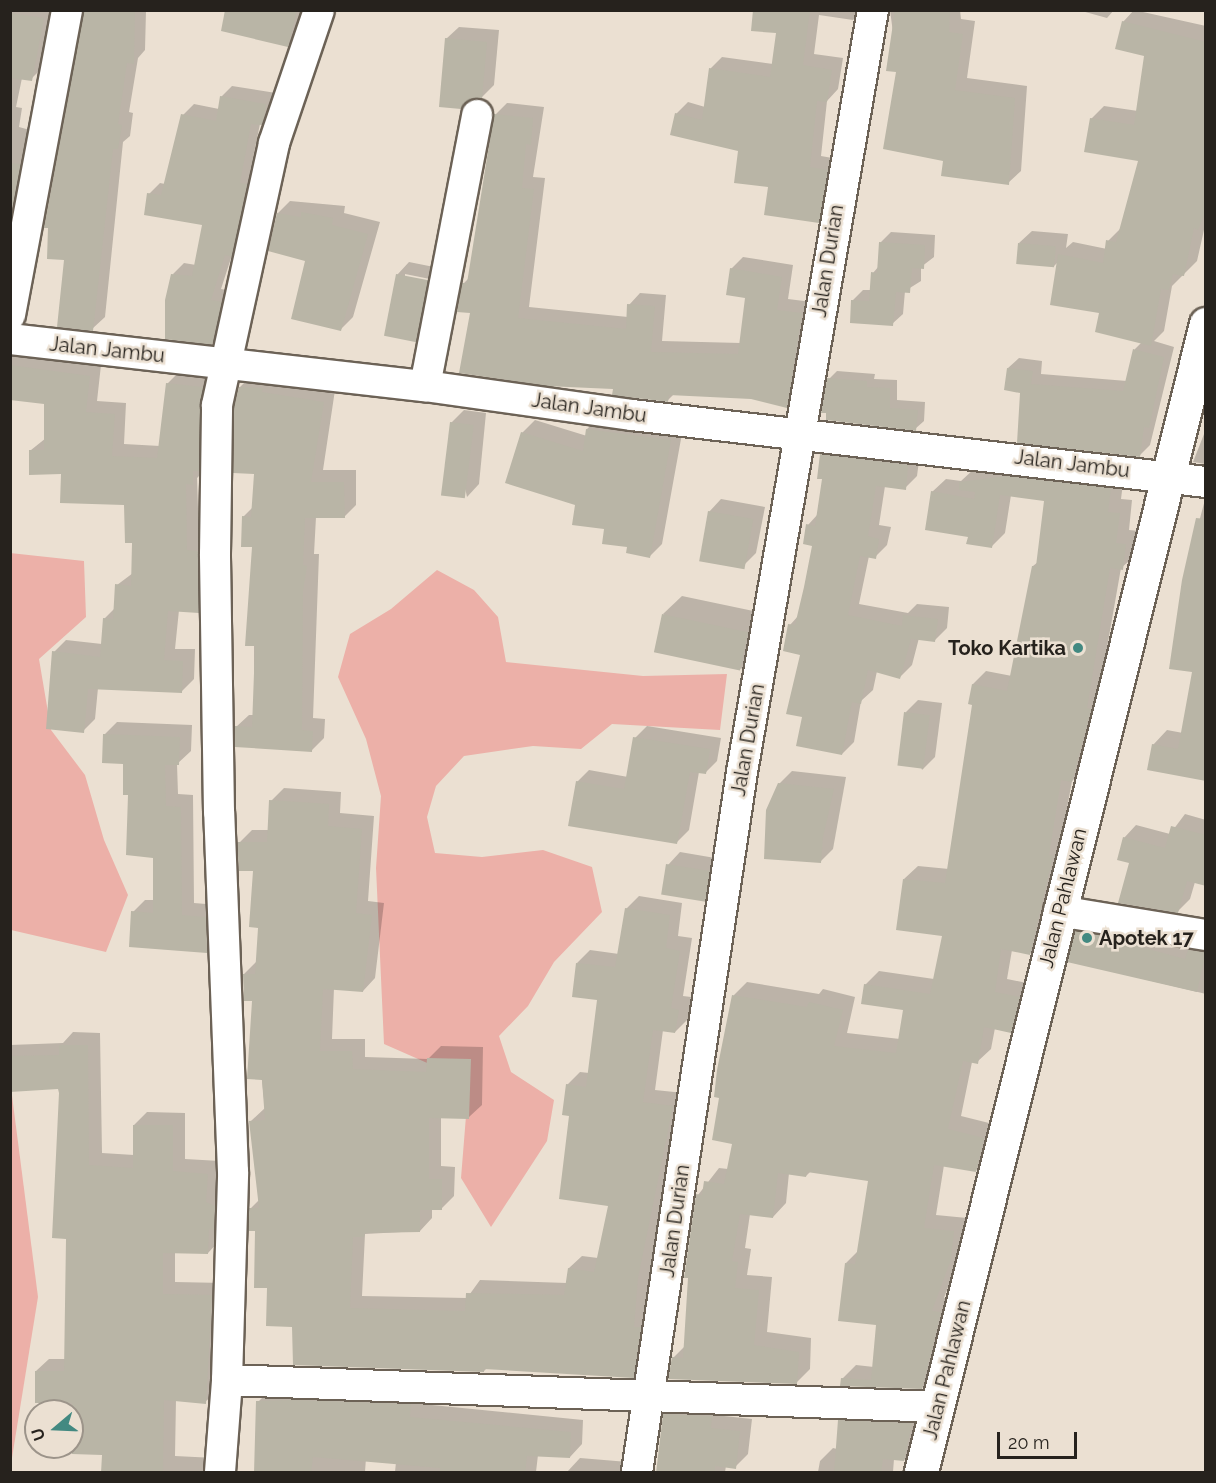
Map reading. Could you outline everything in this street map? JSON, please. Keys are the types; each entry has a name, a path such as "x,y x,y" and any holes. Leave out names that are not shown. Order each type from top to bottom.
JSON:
{"main road":[{"name":"Jalan Pahlawan","path":"921,1473 1206,324"}],"street":[{"path":"10,315 67,10"},
{"path":"220,1473 227,1380 233,1172 219,812 214,495 217,405 224,362 273,143 319,10"},
{"name":"Jalan Durian","path":"637,1473 742,772 801,432 839,193 873,10"},
{"path":"425,386 477,115"},
{"name":"Jalan Jambu","path":"10,339 425,386 632,415 801,432 1168,475 1206,482"},
{"path":"1059,911 1206,936"},
{"path":"227,1380 938,1407"}],"shaded area":[{"path":"10,553 84,561 86,617 39,659 51,730 85,775 104,840 128,895 106,952 11,930"},
{"path":"437,570 474,590 498,617 506,662 643,676 727,674 720,730 612,724 581,749 533,746 464,756 436,786 427,817 435,853 482,857 543,850 592,867 602,912 554,962 528,1006 499,1036 511,1072 554,1100 547,1141 491,1227 461,1178 466,1116 450,1073 384,1044 376,868 381,796 366,739 338,677 350,634 391,609"},
{"path":"11,1088 38,1297 11,1464"}],"building":[{"path":"84,10 135,10 134,64 127,63 118,124 122,125 118,149 113,149 93,331 57,327 64,260 47,259 48,228 44,228"},
{"path":"225,10 297,10 288,47 221,31"},
{"path":"753,10 810,10 803,65 832,70 827,102 817,101 810,167 828,170 819,223 764,215 768,187 734,183 738,151 670,135 675,113 702,120 709,68 770,77 776,33 751,31"},
{"path":"895,10 950,10 949,32 963,34 955,90 1015,98 1009,185 941,176 943,161 883,149 896,72 886,71"},
{"path":"10,13 44,18 32,81 10,78"},
{"path":"1122,21 1206,42 1206,211 1198,230 1194,228 1184,276 1173,274 1169,290 1161,289 1151,346 1095,332 1099,313 1050,305 1058,254 1103,263 1106,240 1116,242 1138,161 1084,152 1090,118 1134,125 1144,56 1115,49"},
{"path":"445,38 487,42 482,99 471,99 461,109 439,107"},
{"path":"220,96 266,104 264,119 262,125 251,124 240,183 247,184 232,257 225,255 211,300 222,302 212,345 165,339 165,300 171,274 192,276 202,225 144,215 147,193 161,195 181,114 216,121"},
{"path":"494,114 533,118 531,145 526,144 522,188 534,189 518,318 626,329 627,304 655,306 651,352 738,354 745,298 726,295 730,268 782,277 777,310 802,313 787,408 751,399 669,395 668,402 612,395 613,389 546,386 459,373 470,313 457,312 462,283 467,283"},
{"path":"10,163 21,164 10,218"},
{"path":"301,212 333,218 332,225 368,234 341,331 291,319 305,261 268,251 277,213 301,217"},
{"path":"879,242 925,245 924,269 912,268 910,293 896,292 893,326 850,323 851,300 869,301 871,272 877,273"},
{"path":"1018,243 1056,246 1054,267 1016,264"},
{"path":"396,274 428,280 416,342 384,336"},
{"path":"1133,349 1164,357 1149,428 1144,427 1140,457 1017,443 1020,393 1004,390 1007,368 1033,371 1031,384 1123,391"},
{"path":"10,365 90,376 86,412 115,414 112,456 157,458 166,383 203,387 199,471 193,471 193,485 186,484 187,550 198,551 199,613 168,611 164,660 183,661 182,693 88,689 84,733 46,729 52,651 100,657 103,618 113,619 115,584 131,586 132,543 125,543 124,505 60,503 61,474 29,475 29,450 44,450 44,404 10,400"},
{"path":"827,378 867,381 867,387 890,388 890,408 918,410 916,431 826,420 826,413 821,413"},
{"path":"239,387 263,388 262,392 324,402 311,482 344,482 345,518 305,518 303,565 307,566 303,591 302,730 313,731 312,752 235,747 235,726 252,727 255,646 245,646 252,547 241,547 242,516 251,517 254,474 233,473 234,407"},
{"path":"450,422 474,425 465,498 441,495"},
{"path":"586,429 671,440 650,558 626,553 627,547 602,544 604,529 572,525 575,505 505,483 521,432 583,451"},
{"path":"820,454 908,465 906,490 876,486 868,536 879,539 876,559 860,556 848,615 902,626 903,615 938,619 935,642 911,639 900,679 868,670 861,704 852,702 842,755 796,746 802,717 786,714 800,655 783,651 788,624 795,625 812,546 803,544 806,524 815,526 822,479 817,479"},
{"path":"1007,476 1111,488 1108,512 1120,513 1116,543 1126,544 1123,570 1110,568 1087,708 1091,709 1072,782 1061,780 1049,855 1053,856 1030,955 1001,949 995,992 1020,997 1011,1033 984,1027 978,1064 963,1061 948,1129 984,1138 976,1172 934,1165 924,1228 954,1231 951,1259 932,1311 941,1312 922,1389 840,1386 841,1378 871,1380 876,1325 838,1321 845,1263 855,1264 868,1181 807,1172 806,1177 778,1173 773,1218 740,1214 732,1261 738,1262 735,1288 759,1290 754,1345 799,1352 797,1384 668,1379 672,1357 683,1358 688,1278 684,1278 696,1194 702,1195 704,1181 724,1184 732,1144 712,1140 719,1098 714,1097 717,1070 732,995 807,1007 809,1002 843,1010 834,1046 896,1053 903,1010 861,1004 864,984 930,994 942,936 896,930 903,879 945,883 972,705 968,704 972,684 1007,691 1032,566 1036,566 1044,501 1000,495 992,548 966,544 968,537 925,530 931,491 974,499 975,492 959,490 959,482"},
{"path":"708,511 753,519 744,569 699,561"},
{"path":"1196,518 1206,519 1206,781 1147,770 1152,744 1178,749 1192,672 1169,669 1182,580"},
{"path":"662,614 748,632 740,670 654,652"},
{"path":"904,712 930,715 923,769 897,766"},
{"path":"103,734 180,737 179,765 165,765 166,806 181,807 182,915 206,917 207,953 129,947 131,911 153,913 153,858 126,855 128,795 123,795 123,764 102,763"},
{"path":"633,737 710,749 706,774 690,772 677,844 568,826 576,781 624,789"},
{"path":"778,783 834,789 823,837 821,863 764,859 766,810"},
{"path":"269,800 329,804 328,826 362,829 356,913 372,915 363,992 323,989 320,1051 352,1051 353,1069 426,1072 427,1058 471,1059 469,1119 429,1118 429,1179 442,1179 442,1210 420,1210 420,1232 365,1233 364,1237 353,1237 350,1308 465,1311 466,1293 564,1295 568,1268 594,1272 608,1206 559,1199 569,1116 562,1115 566,1084 586,1087 597,1000 572,997 576,963 615,967 625,908 670,915 666,948 680,951 671,1008 679,1010 675,1033 653,1030 643,1102 673,1106 638,1278 634,1327 641,1327 634,1378 484,1369 484,1372 293,1365 292,1327 266,1326 267,1288 254,1288 255,1231 249,1231 249,1208 259,1208 249,1121 265,1120 262,1080 247,1079 252,1001 244,1001 243,974 255,974 258,928 249,927 253,871 239,871 237,842 267,842"},
{"path":"1171,826 1206,835 1206,886 1187,881 1178,913 1118,903 1129,863 1117,860 1123,837 1165,848"},
{"path":"666,864 710,871 706,902 661,895"},
{"path":"1075,931 1138,941 1137,946 1185,959 1188,950 1206,952 1197,992 1067,962"},
{"path":"59,1045 88,1045 89,1165 133,1168 133,1125 173,1125 173,1171 208,1174 206,1202 215,1206 214,1230 209,1229 208,1254 163,1253 163,1294 212,1295 206,1404 164,1400 163,1473 101,1473 102,1455 84,1454 84,1399 35,1399 35,1371 64,1371 66,1239 52,1238 59,1093 58,1089 10,1092 10,1056 59,1055"},
{"path":"256,1401 411,1404 410,1417 571,1432 570,1458 527,1456 525,1473 440,1473 440,1468 313,1457 311,1473 254,1473"},
{"path":"663,1414 712,1416 711,1428 740,1431 736,1469 715,1466 715,1473 656,1473"},
{"path":"838,1420 912,1423 904,1461 883,1459 881,1473 834,1473"}],"place":[{"name":"Toko Kartika","path":"1078,648"},
{"name":"Apotek 17","path":"1087,938"}]}
